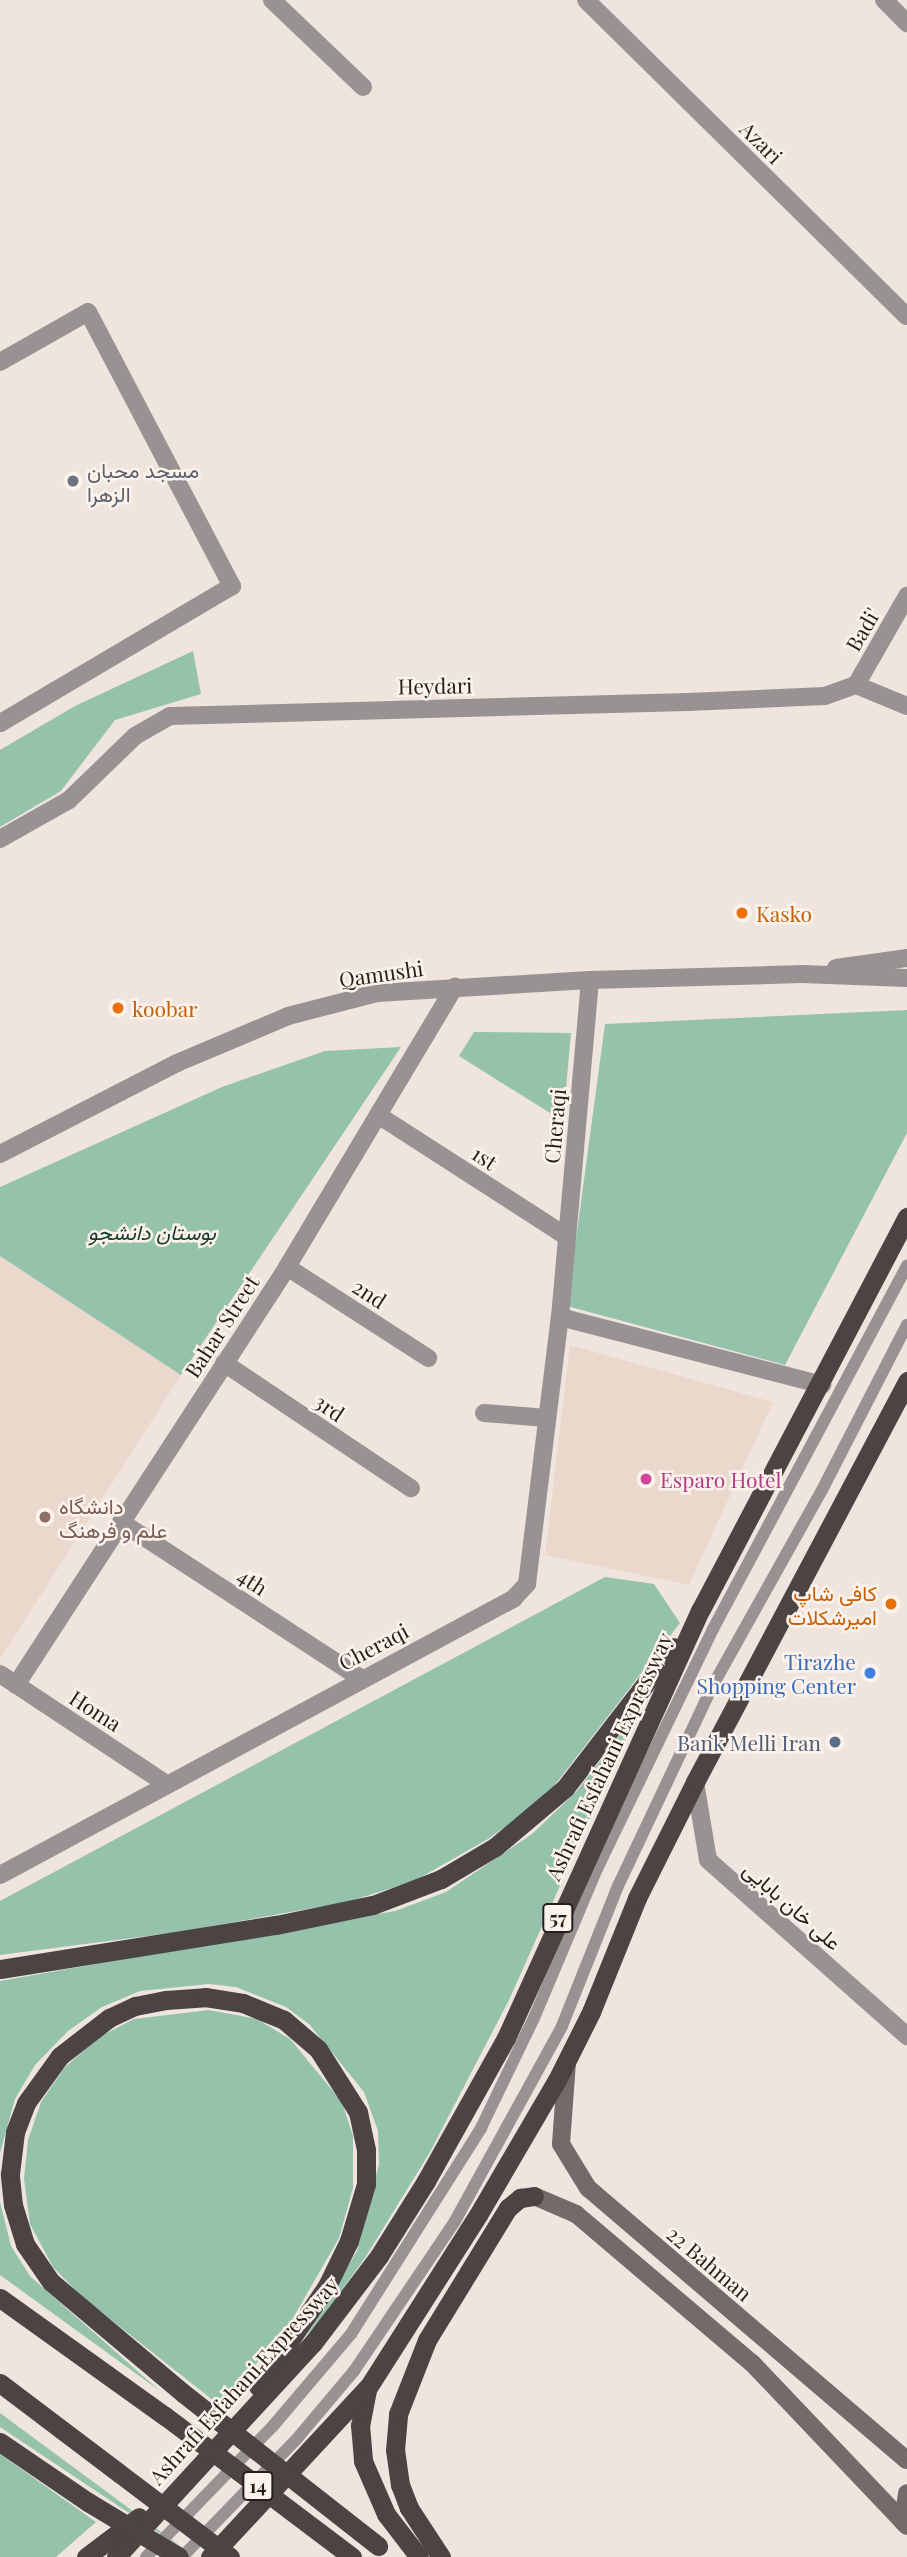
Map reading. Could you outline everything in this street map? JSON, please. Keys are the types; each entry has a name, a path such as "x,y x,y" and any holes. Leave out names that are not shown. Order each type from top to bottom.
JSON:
{"highway":[{"name":"Ashrafi Esfahani Expressway","path":"116,2557 350,2296 426,2181 506,2038 702,1609 822,1385 907,1217"},
{"path":"210,2557 369,2386 472,2225 567,2060 637,1898 695,1782 907,1381"},
{"path":"0,1969 300,1920 373,1905 442,1879 495,1847 565,1788 632,1706 702,1609"},
{"path":"213,2450 327,2286 360,2208 366,2184 366,2150 358,2112 318,2049 284,2020 243,2003 205,1997 135,2006 109,2018 60,2056 26,2103 15,2132 10,2174 13,2205 25,2244 51,2282 183,2393 384,2551"},
{"path":"441,2557 409,2508 400,2485 395,2450 398,2414 427,2340 508,2208 520,2198 534,2196"},
{"name":"14","path":"0,2298 165,2416 352,2557"},
{"path":"0,2383 230,2557"},
{"path":"369,2386 360,2425 363,2461 386,2514 419,2557"},
{"path":"0,2442 88,2502 181,2557"},
{"path":"86,2557 173,2491"}],"main road":[{"name":"22 Bahman","path":"567,2060 561,2144 588,2188 907,2460"},
{"path":"534,2196 576,2214 752,2363 906,2524"},
{"path":"906,2524 907,2493"}],"street":[{"path":"272,0 363,87"},
{"name":"Azari","path":"586,0 907,316"},
{"path":"0,362 88,312 232,586 0,723"},
{"name":"Badi'","path":"856,685 907,596"},
{"path":"856,685 907,706"},
{"name":"Heydari","path":"0,839 69,800 135,736 170,716 716,701 825,696 856,685"},
{"path":"802,974 907,958"},
{"path":"802,974 907,978"},
{"name":"Qamushi","path":"0,1154 177,1063 288,1016 377,993 455,986 802,974"},
{"name":"Cheraqi","path":"0,1875 360,1678 513,1599 527,1584 560,1317 590,980"},
{"name":"Bahar Street","path":"16,1685 287,1267 455,986"},
{"name":"1st","path":"378,1115 567,1237"},
{"name":"2nd","path":"287,1267 428,1358"},
{"path":"560,1317 822,1385"},
{"name":"3rd","path":"224,1363 411,1488"},
{"path":"484,1413 547,1418"},
{"name":"4th","path":"121,1522 360,1678"},
{"name":"Homa","path":"0,1674 166,1784"},
{"name":"علی خان بابایی","path":"695,1782 708,1860 907,2036"}],"lane":[{"path":"146,2557 273,2426 351,2334 481,2128 597,1869 713,1629 907,1265"},
{"path":"181,2557 295,2441 354,2371 456,2221 562,2026 618,1886 713,1685 821,1492 907,1325"}],"shaded area":[{"name":"دانشگاه علم و فرهنگ","path":"0,1256 181,1375 0,1659"},
{"name":"Esparo Hotel","path":"570,1345 773,1402 689,1585 545,1555"}],"green space":[{"path":"193,651 201,694 115,720 61,791 0,827 0,750 75,706"},
{"path":"907,1010 907,1133 785,1365 567,1306 605,1024"},
{"path":"474,1032 571,1033 563,1121 459,1056"},
{"name":"بوستان دانشجو","path":"401,1047 181,1375 0,1256 0,1187 222,1087 325,1051"},
{"path":"605,1577 654,1584 680,1623 544,1799 488,1839 414,1881 347,1902 178,1932 0,1955 0,1901"},
{"path":"638,1711 509,2000 430,2152 365,2258 300,2347 357,2251 379,2164 378,2131 364,2092 309,2024 286,2007 236,1987 209,1984 140,1991 102,2007 68,2031 35,2065 15,2099 0,2153 0,1981 395,1911 446,1892 532,1834 577,1791"},
{"path":"209,2010 257,2019 290,2039 342,2102 353,2136 353,2188 339,2238 285,2332 219,2405 81,2296 53,2267 30,2224 24,2179 28,2140 41,2102 65,2067 101,2036 134,2019"},
{"path":"0,2202 11,2246 30,2276 160,2391 0,2275"},
{"path":"0,2413 195,2557 0,2427"},
{"path":"0,2454 96,2522 56,2557 0,2557"}],"place":[{"name":"مسجد محبان الزهرا","path":"73,481"},
{"name":"Kasko","path":"742,913"},
{"name":"koobar","path":"118,1008"},
{"name":"Esparo Hotel","path":"646,1479"},
{"name":"دانشگاه علم و فرهنگ","path":"45,1517"},
{"name":"کافی شاپ امیرشکلات","path":"891,1604"},
{"name":"Tirazhe Shopping Center","path":"870,1673"},
{"name":"Bank Melli Iran","path":"835,1742"}]}
